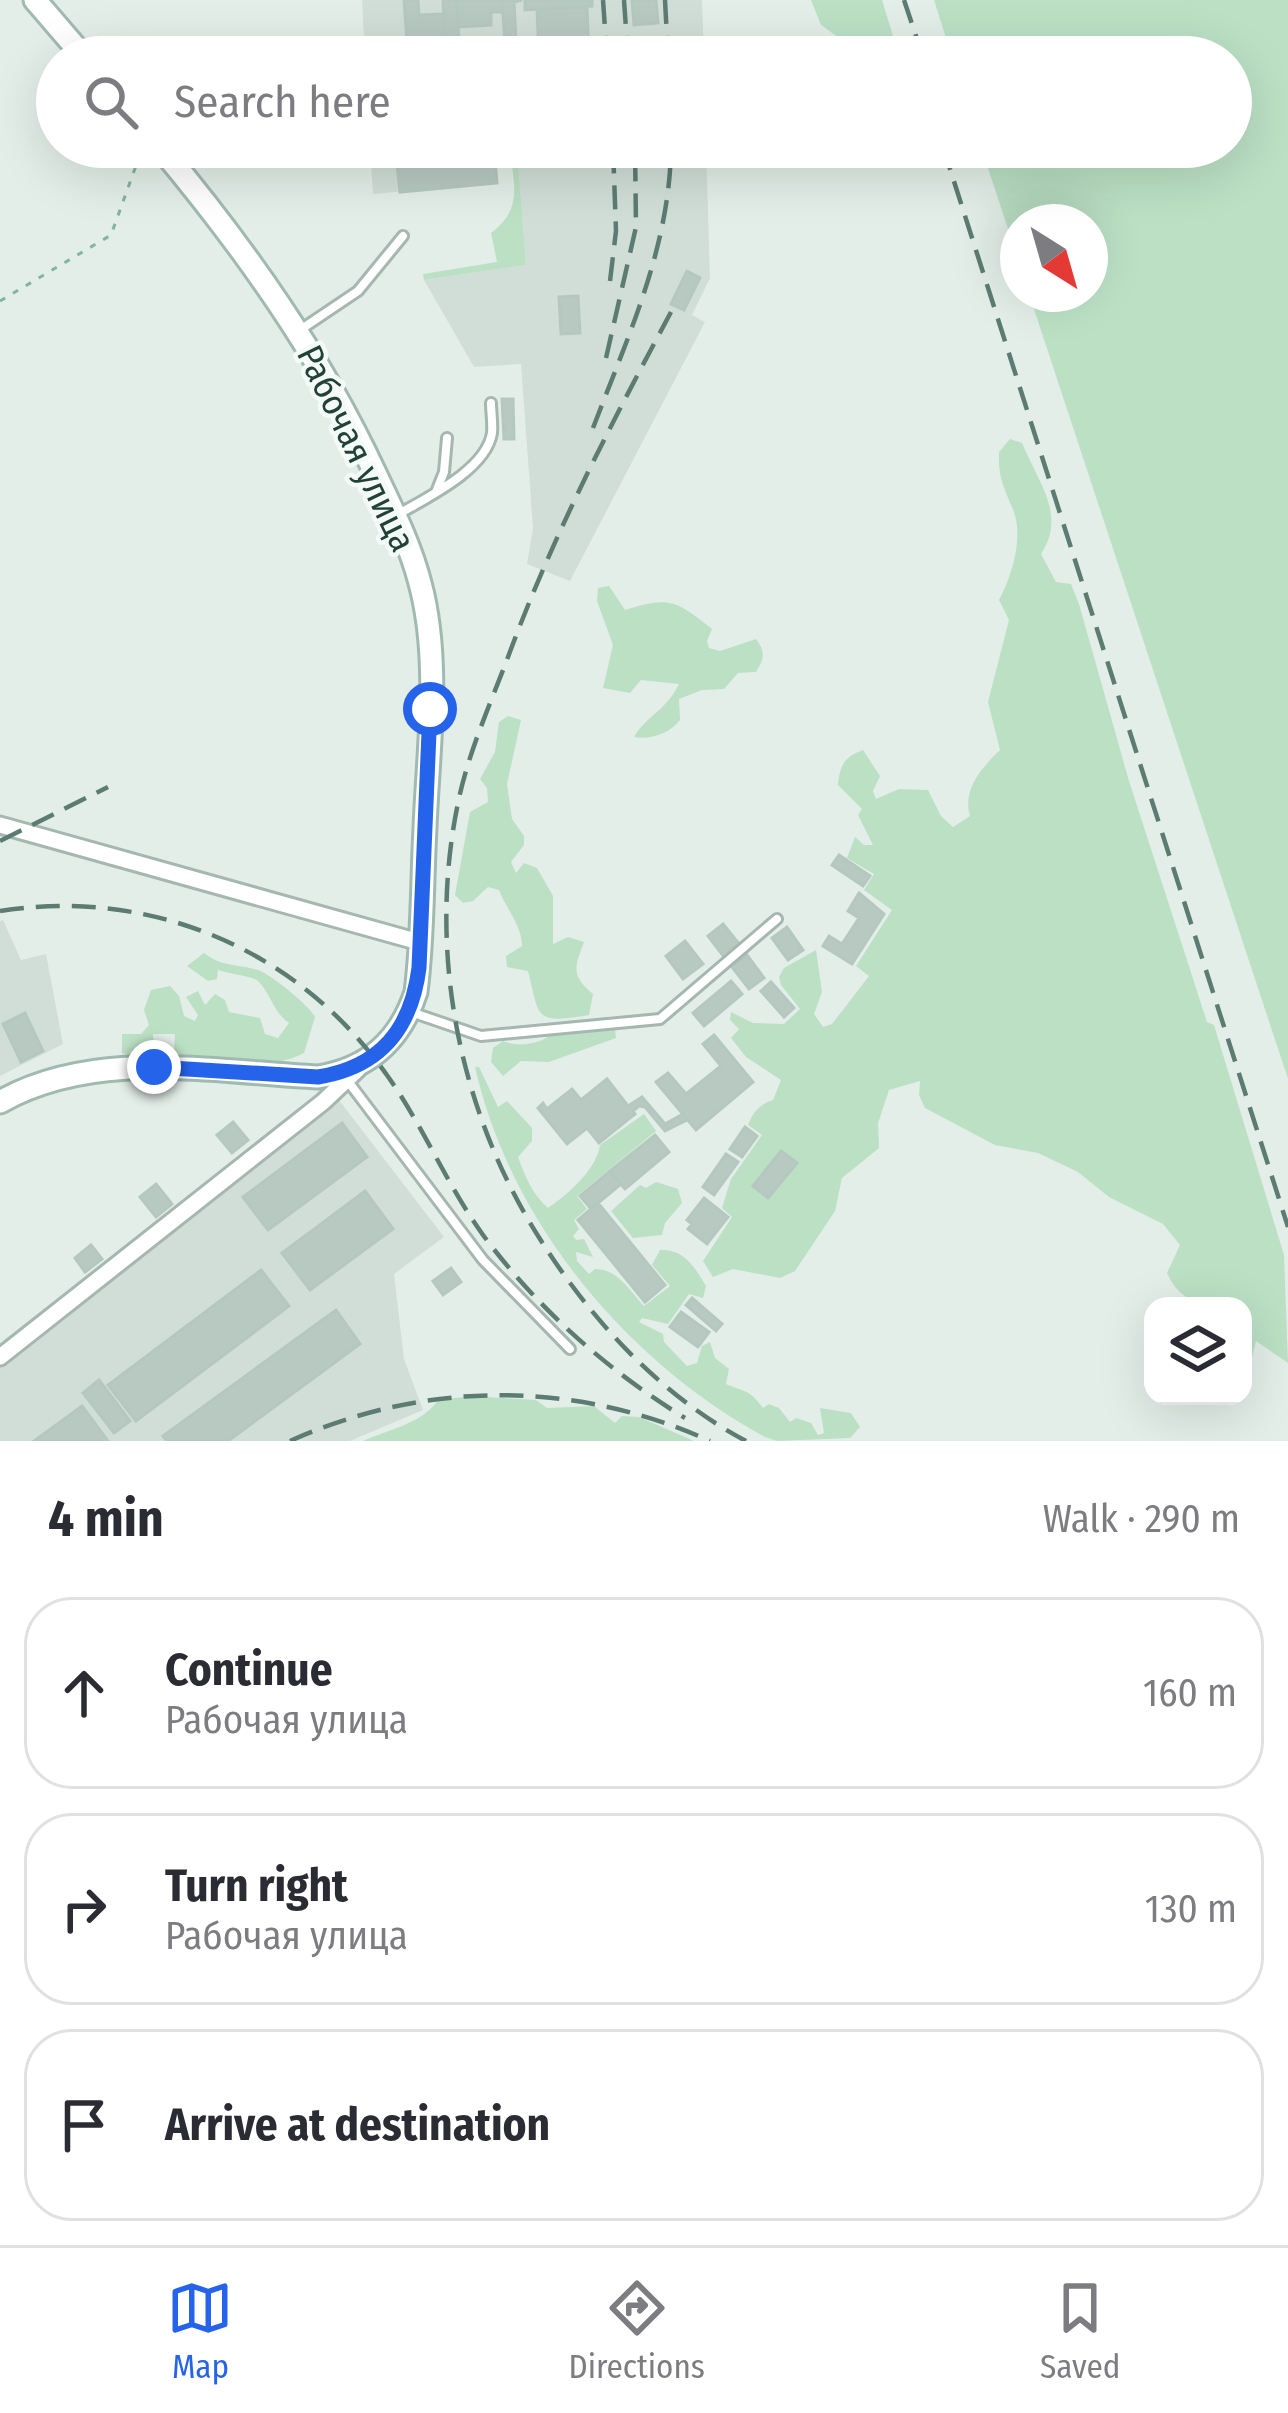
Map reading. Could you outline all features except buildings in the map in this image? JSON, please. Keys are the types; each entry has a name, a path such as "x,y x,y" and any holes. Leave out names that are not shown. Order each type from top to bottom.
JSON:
{"street":[{"path":"35,0 66,36"},
{"name":"Рабочая улица","path":"178,168 221,220 299,331 358,436 421,584 430,658 419,942 410,1012"},
{"path":"0,825 419,942"},
{"path":"0,1357 323,1102 389,1041 410,1012"},
{"path":"0,1102 28,1087 103,1071 154,1067 318,1077 365,1064"}],"lane":[{"path":"299,331 358,291 403,236"},
{"path":"395,515 452,484 486,447 492,434 491,403"},
{"path":"436,493 444,472 447,438"},
{"path":"410,1012 481,1036 660,1019 777,919"},
{"path":"346,1079 483,1260 570,1349"}],"path":[{"path":"0,302 111,235 135,168"}],"shaded area":[{"path":"362,0 702,0 703,36 364,36"},
{"path":"371,168 496,168 497,183 373,194"},
{"path":"519,168 707,168 710,278 692,315 705,322 570,581 527,564 533,528 521,364 474,367 424,280 526,265"},
{"path":"0,921 21,960 46,954 63,1044 0,1076"},
{"path":"339,1100 444,1237 394,1274 404,1359 423,1410 350,1441 0,1441 0,1366"}],"green space":[{"path":"811,0 882,0 893,36 836,36 821,25"},
{"path":"934,0 1288,0 1288,1079 1035,312 1108,312 1108,204 1000,205 988,168 1252,168 1252,36 945,36"},
{"path":"512,168 519,168 526,265 424,280 423,274 497,262 491,233 508,214 514,195"},
{"path":"1010,439 1022,443 1047,498 1051,526 1041,554 1056,582 1071,584 1079,604 1129,781 1207,1022 1214,1025 1284,1255 1288,1363 1256,1341 1252,1357 1252,1297 1186,1297 1181,1293 1167,1273 1180,1245 1163,1224 1109,1197 1078,1172 1038,1153 995,1145 925,1108 920,1081 889,1090 878,1123 879,1148 842,1178 835,1211 795,1271 780,1278 733,1269 713,1277 703,1261 732,1217 722,1208 731,1179 762,1135 748,1125 750,1120 773,1100 781,1080 746,1057 731,1038 739,1029 730,1020 731,1012 753,1023 784,1024 800,1009 779,977 784,968 816,950 822,992 814,1014 823,1027 832,1024 869,976 856,966 892,910 864,890 874,874 847,858 855,837 864,845 873,845 858,815 862,809 838,785 844,763 863,750 880,776 873,791 876,799 899,789 928,790 941,816 953,827 970,816 971,788 1000,750 988,702 1009,620 999,600 1012,567 1017,530 999,452"},
{"path":"609,586 625,610 662,602 689,612 712,629 709,648 720,651 756,639 763,652 759,667 756,672 738,673 724,689 702,690 679,699 680,720 666,732 634,737 679,684 641,680 630,693 603,688 613,645 597,601 598,588"},
{"path":"508,716 521,720 507,784 512,819 524,836 524,845 511,862 516,873 524,863 537,868 553,896 553,944 568,937 584,942 576,970 593,994 589,1015 558,1019 542,1014 528,971 507,967 506,956 522,946 517,924 499,890 488,887 473,901 463,903 455,895 470,812 488,802 487,788 480,779 495,752 499,722"},
{"path":"204,953 223,963 263,972 306,1005 315,1017 304,1053 274,1063 221,1064 174,1052 175,1034 153,1034 154,1054 136,1058 122,1053 122,1034 141,1034 149,1025 144,1010 151,990 170,986 179,996 184,1016 195,1021 198,1015 186,997 198,991 205,1005 215,994 225,1000 229,1012 260,1018 265,1034 278,1038 289,1023 258,981 218,970 217,979 208,981 187,966"},
{"path":"610,1028 616,1038 549,1062 521,1061 503,1076 491,1062 493,1048 503,1041 530,1044 554,1032"},
{"path":"475,1067 498,1107 507,1101 532,1128 532,1141 518,1157 533,1191 548,1208 587,1172 600,1145 644,1114 656,1131 577,1196 587,1209 574,1220 579,1229 573,1236 584,1239 593,1257 576,1252 577,1261 589,1274 595,1269 617,1276 644,1306 670,1286 652,1265 660,1250 682,1256 706,1286 703,1298 689,1294 668,1324 642,1318 639,1322 663,1334 664,1342 687,1366 697,1363 702,1346 710,1342 715,1358 729,1369 726,1384 751,1395 763,1408 769,1404 779,1408 790,1422 796,1418 811,1423 818,1435 824,1433 820,1408 851,1413 860,1427 850,1438 777,1441 765,1437 714,1406 622,1328 581,1282 516,1180"},
{"path":"656,1182 678,1189 682,1203 665,1223 662,1235 633,1238 611,1211 640,1185 646,1188"},
{"path":"472,1396 536,1400 547,1408 594,1406 615,1423 622,1416 639,1417 694,1441 363,1441 414,1421 438,1400"}],"railway":[{"path":"603,0 606,36"},
{"path":"624,0 627,36"},
{"path":"665,0 667,36"},
{"path":"904,0 916,36"},
{"path":"610,281 616,231 614,168"},
{"path":"606,358 636,227 635,168"},
{"path":"593,428 655,256 670,168"},
{"path":"950,168 1288,1227"},
{"path":"671,312 563,524 473,747 449,859 449,973 470,1085 512,1190 540,1239 630,1354 685,1402 746,1441"},
{"path":"0,841 108,787"},
{"path":"0,911 57,906 113,909 167,920 219,938 268,963 313,995 353,1033 389,1078 470,1216 504,1262 601,1359 685,1418"},
{"path":"290,1441 394,1407 500,1395 607,1407 710,1441"}],"route":[{"path":"154,1067 318,1077 365,1064 401,1027 410,1012 419,968 430,709"}]}
